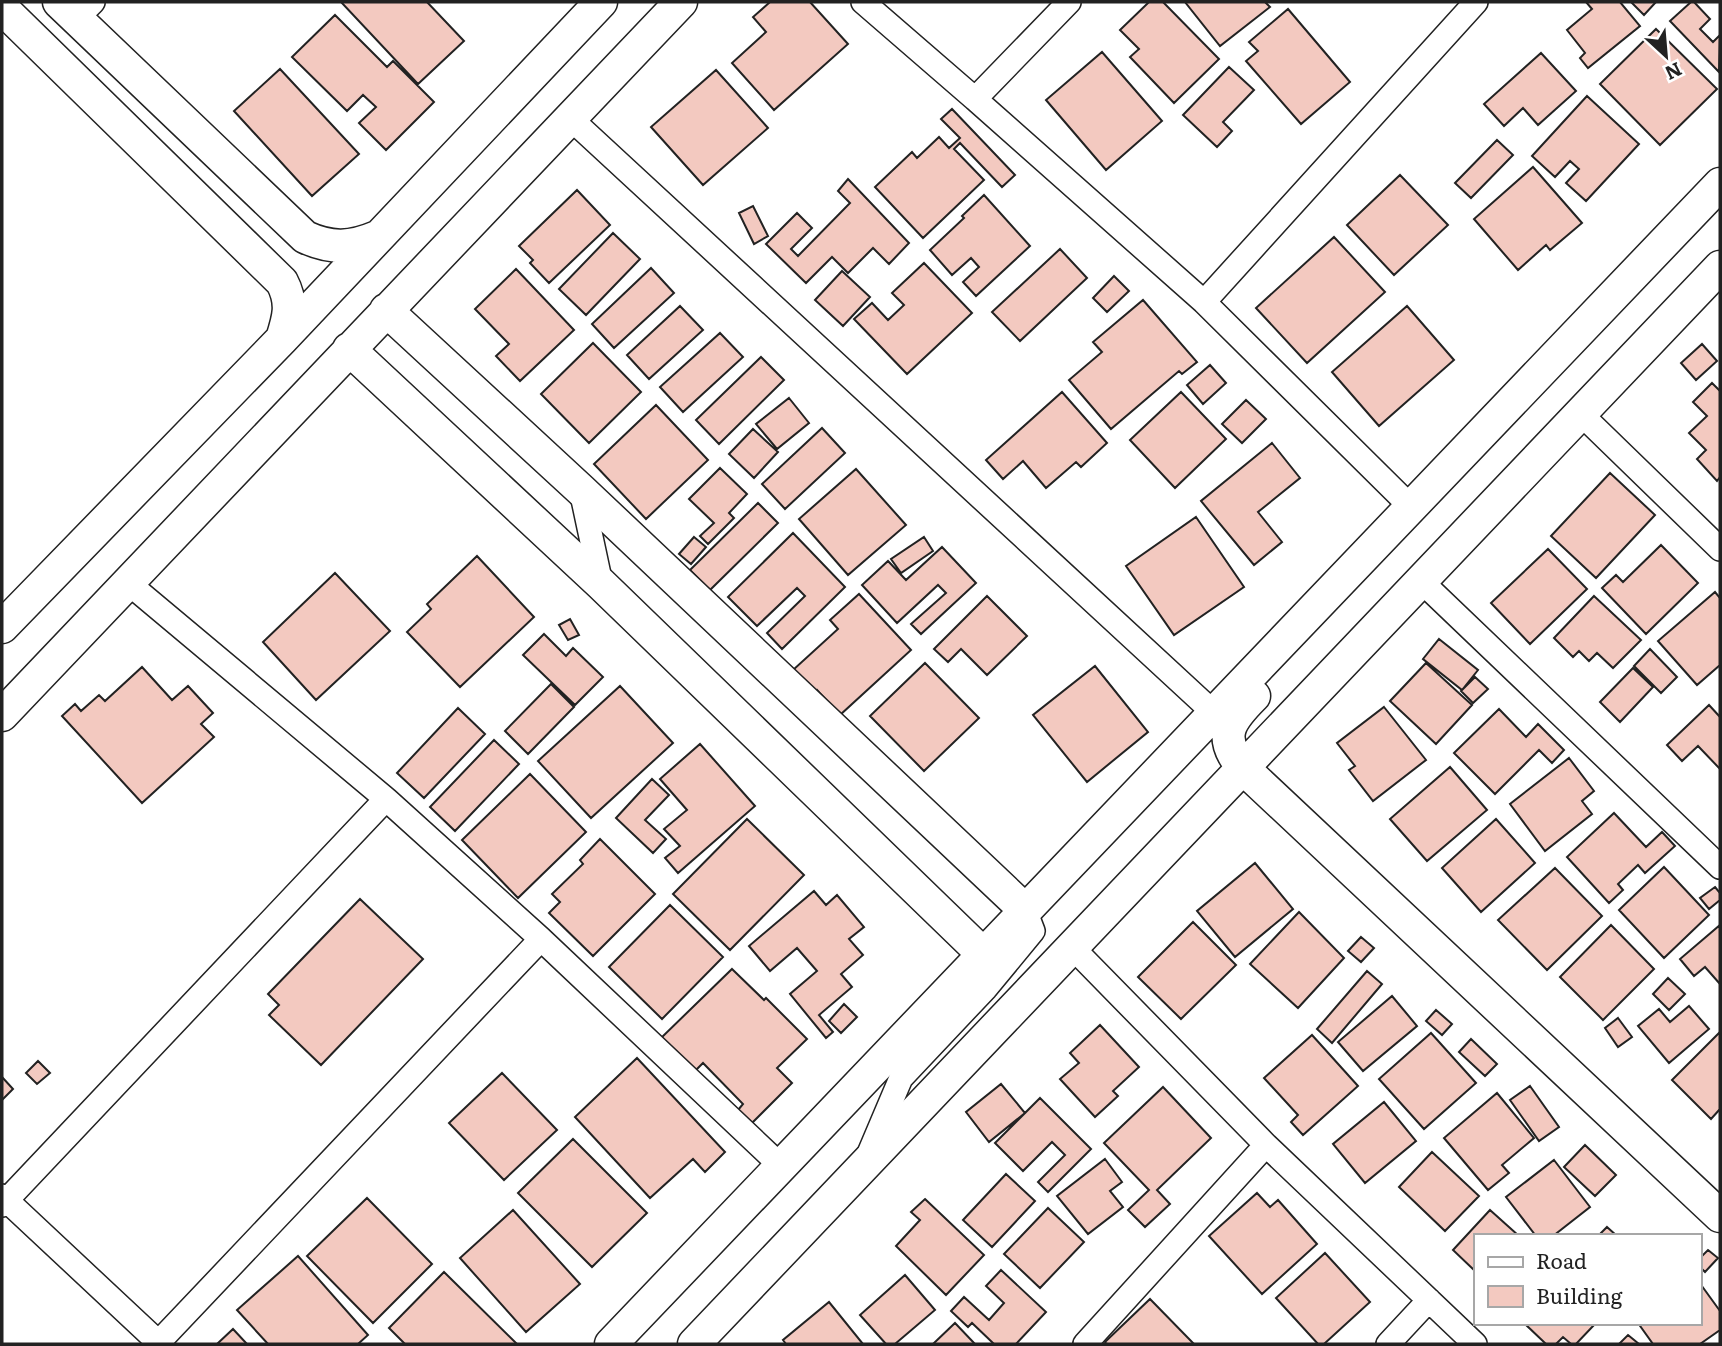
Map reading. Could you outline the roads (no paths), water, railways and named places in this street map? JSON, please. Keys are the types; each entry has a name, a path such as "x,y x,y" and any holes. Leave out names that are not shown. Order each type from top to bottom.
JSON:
{"street":[{"path":"2,627 282,339 601,2"},
{"path":"2,715 681,2"},
{"path":"863,2 1204,302 1411,507"},
{"path":"975,99 1069,2"},
{"path":"1204,302 1476,2"},
{"path":"76,7 305,237 322,245 342,247 378,236"},
{"path":"2,9 282,282 289,296 290,312 282,339"},
{"path":"570,118 1214,713"},
{"path":"611,1344 1720,184"},
{"path":"252,251 278,258 288,254 295,243 293,232 285,219"},
{"path":"695,1344 1720,267"},
{"path":"386,310 581,490 1025,910 1033,931 986,988 901,1078 863,1167"},
{"path":"349,349 601,584 983,954"},
{"path":"1581,414 1720,549"},
{"path":"581,490 601,584"},
{"path":"1342,579 1333,618 1236,715 1227,733 1233,756 1720,1216"},
{"path":"1421,581 1720,867"},
{"path":"127,582 386,799 541,939 781,1166"},
{"path":"386,799 3,1200 158,1344 541,939"},
{"path":"1073,948 1266,1145 1475,1344"},
{"path":"1085,1344 1266,1145"},
{"path":"1388,1344 1429,1300"}]}
